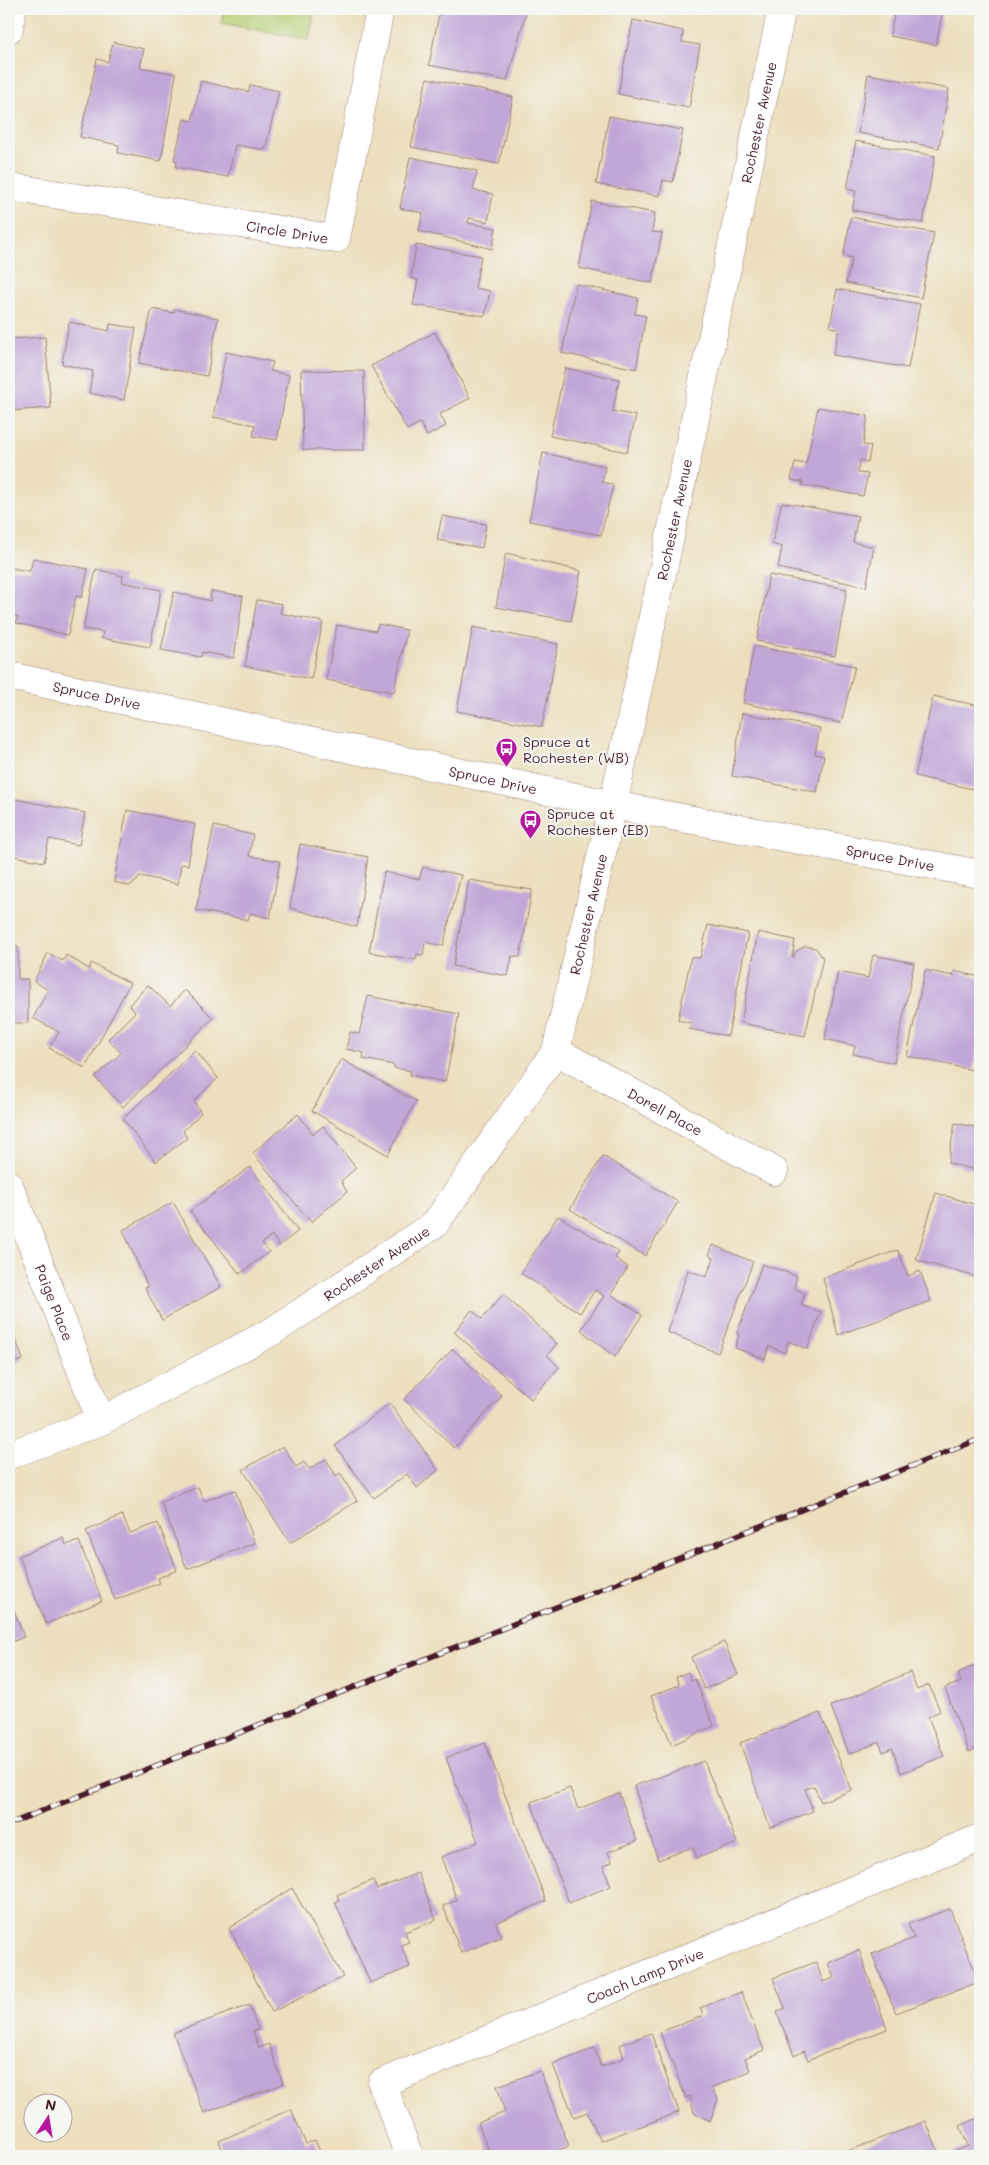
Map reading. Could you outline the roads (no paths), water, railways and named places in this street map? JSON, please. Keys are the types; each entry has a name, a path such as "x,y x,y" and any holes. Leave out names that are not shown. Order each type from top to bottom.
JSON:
{"street":[{"path":"9,29 12,9"},
{"name":"Circle Drive","path":"9,187 336,239 380,9"},
{"name":"Rochester Avenue","path":"9,1455 101,1421 274,1332 435,1224 556,1051 613,805 782,9"},
{"name":"Spruce Drive","path":"9,676 613,805 980,874"},
{"name":"Dorell Place","path":"556,1051 774,1171"},
{"name":"Paige Place","path":"9,1185 101,1421"},
{"name":"Coach Lamp Drive","path":"409,2156 382,2083 980,1838"}],"railway":[{"path":"9,1824 980,1439"}],"place":[{"name":"Spruce at Rochester (WB)","path":"507,768"},
{"name":"Spruce at Rochester (EB)","path":"531,840"}]}
